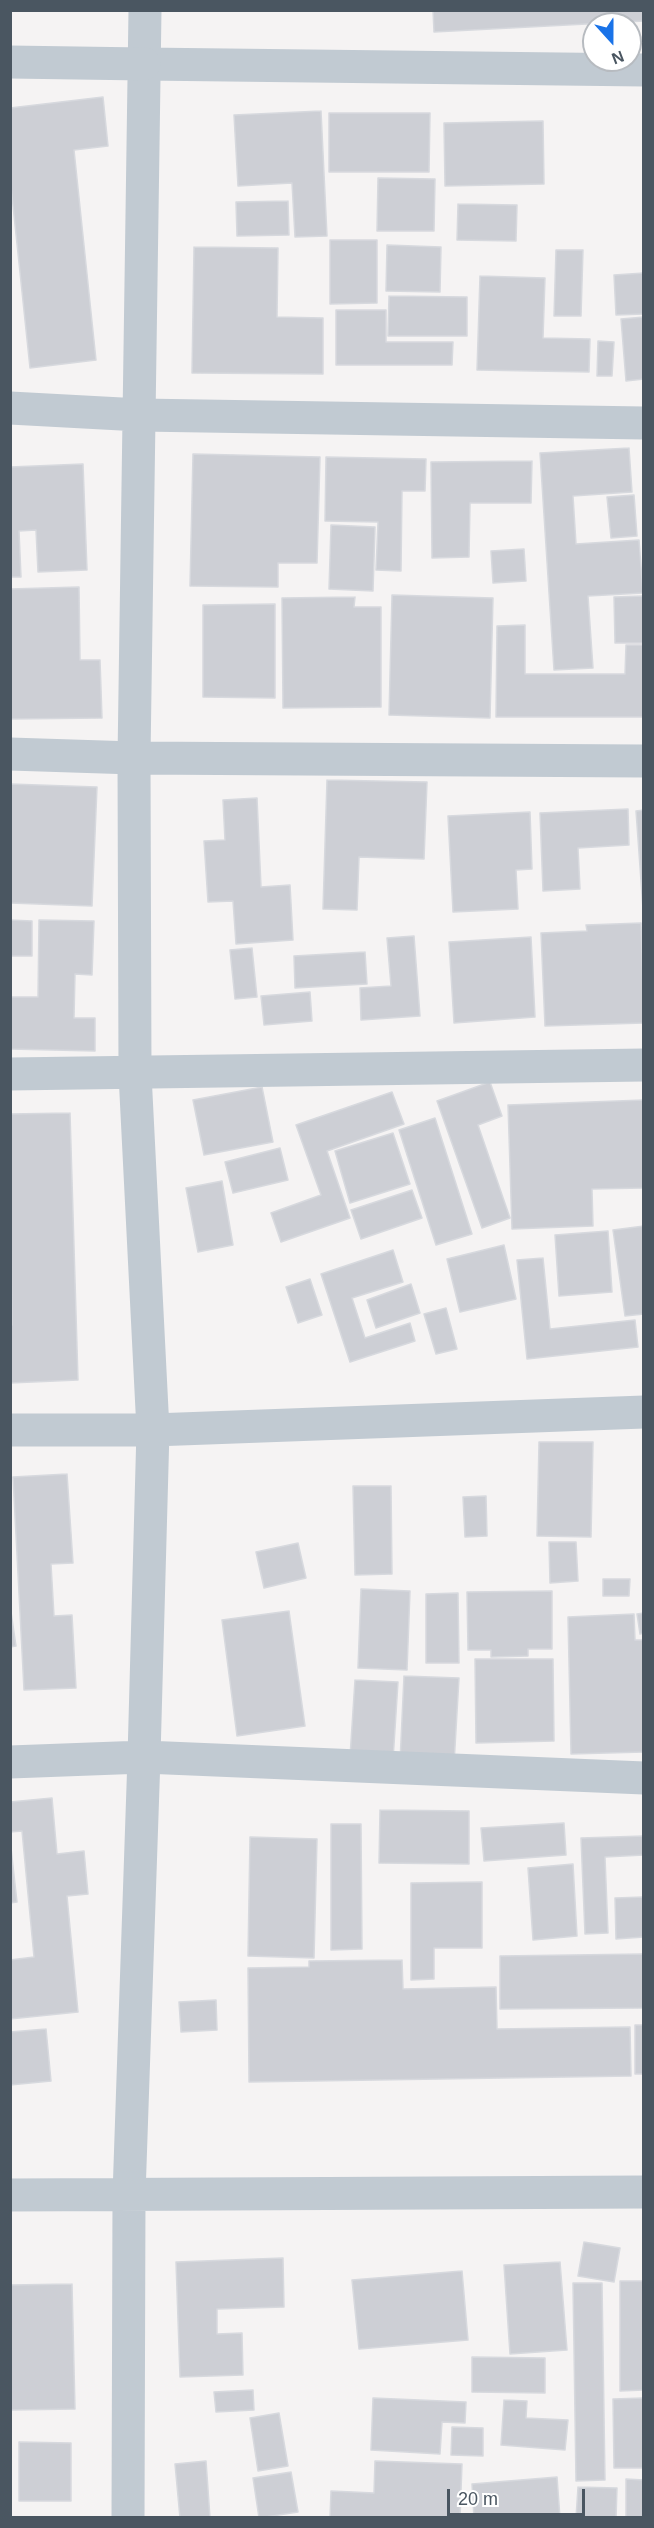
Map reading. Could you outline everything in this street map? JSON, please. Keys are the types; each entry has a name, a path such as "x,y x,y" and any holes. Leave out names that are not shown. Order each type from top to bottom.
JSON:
{"street":[{"path":"128,2517 129,2195 153,1430 135,1074 134,758 145,10"},
{"path":"10,62 644,70"},
{"path":"10,408 140,415 644,423"},
{"path":"10,754 134,758 644,761"},
{"path":"10,1074 644,1065"},
{"path":"10,1430 153,1430 644,1412"},
{"path":"10,1762 144,1757 644,1778"},
{"path":"10,2195 644,2192"}],"building":[{"path":"433,10 644,10 644,21 642,21 642,12 582,12 582,24 434,32"},
{"path":"103,97 108,146 74,150 96,360 30,368 10,177 10,108"},
{"path":"321,111 327,236 295,237 292,183 238,186 234,115"},
{"path":"329,113 430,113 429,172 329,172"},
{"path":"543,121 544,184 445,186 444,123"},
{"path":"378,178 435,179 434,231 377,231"},
{"path":"288,201 289,235 237,236 236,202"},
{"path":"458,204 517,205 516,241 457,240"},
{"path":"330,240 377,240 377,303 330,304"},
{"path":"387,245 441,247 440,292 386,291"},
{"path":"194,247 278,248 277,317 323,318 323,374 192,373"},
{"path":"556,250 583,250 581,316 554,316"},
{"path":"644,273 644,314 616,315 614,275"},
{"path":"480,276 545,278 543,338 590,339 589,372 477,370"},
{"path":"389,296 467,297 467,336 388,336"},
{"path":"336,310 386,310 386,342 453,342 452,365 336,365"},
{"path":"644,317 644,379 626,381 621,319"},
{"path":"598,341 614,342 612,376 597,376"},
{"path":"629,448 632,492 573,496 576,544 639,540 643,593 588,596 593,668 554,670 540,453"},
{"path":"193,454 320,457 317,563 278,563 278,587 190,586"},
{"path":"326,457 426,459 425,491 402,491 401,571 376,570 378,522 325,521"},
{"path":"532,461 531,503 470,503 469,557 432,558 431,462"},
{"path":"83,464 87,570 38,572 36,530 19,531 21,577 10,577 10,467"},
{"path":"634,495 637,536 611,538 607,497"},
{"path":"331,525 375,527 373,591 329,589"},
{"path":"524,549 526,581 493,583 491,551"},
{"path":"79,587 80,660 100,660 102,718 10,719 10,589"},
{"path":"392,595 493,598 490,718 389,715"},
{"path":"644,596 644,643 615,643 614,597"},
{"path":"355,597 354,607 381,607 381,707 283,708 282,598"},
{"path":"275,604 275,698 203,697 203,605"},
{"path":"525,625 525,674 625,674 626,645 644,645 644,717 496,717 497,626"},
{"path":"327,780 427,782 424,859 359,857 357,910 323,909"},
{"path":"10,784 97,787 92,906 10,903"},
{"path":"257,798 261,887 290,885 293,940 236,944 233,901 208,902 204,841 225,840 223,800"},
{"path":"628,809 629,845 578,848 580,889 543,891 540,813"},
{"path":"644,810 644,909 643,909 636,811"},
{"path":"530,812 532,869 516,870 518,909 453,912 448,816"},
{"path":"10,920 32,921 32,956 10,956"},
{"path":"39,920 94,921 92,975 75,974 74,1018 95,1018 95,1051 10,1049 10,997 38,997"},
{"path":"641,923 644,1023 545,1026 541,933 587,931 586,925"},
{"path":"414,936 420,1016 361,1020 360,988 391,986 387,938"},
{"path":"531,937 535,1017 454,1023 449,942"},
{"path":"252,948 257,997 235,999 230,950"},
{"path":"365,952 367,984 295,988 294,956"},
{"path":"310,992 312,1021 264,1025 261,996"},
{"path":"490,1082 502,1116 478,1125 510,1218 482,1228 437,1101"},
{"path":"262,1087 273,1142 204,1155 193,1100"},
{"path":"392,1092 404,1124 327,1151 350,1218 281,1242 271,1213 321,1195 296,1125"},
{"path":"644,1100 643,1188 592,1189 593,1226 512,1229 508,1105"},
{"path":"70,1113 78,1380 10,1383 10,1325 12,1325 10,1114"},
{"path":"435,1118 472,1234 436,1245 399,1130"},
{"path":"393,1133 410,1184 350,1203 335,1151"},
{"path":"280,1148 288,1180 233,1193 225,1162"},
{"path":"222,1181 233,1245 198,1252 186,1188"},
{"path":"412,1190 422,1218 361,1239 351,1210"},
{"path":"644,1226 644,1314 625,1316 613,1230"},
{"path":"608,1231 612,1292 559,1296 555,1235"},
{"path":"504,1245 516,1299 460,1312 447,1259"},
{"path":"393,1250 403,1282 352,1298 365,1338 410,1323 415,1341 350,1362 321,1274"},
{"path":"543,1258 550,1329 635,1320 638,1347 527,1359 517,1260"},
{"path":"310,1279 322,1315 298,1323 286,1287"},
{"path":"411,1284 420,1313 376,1328 367,1300"},
{"path":"446,1308 457,1349 436,1354 424,1314"},
{"path":"539,1442 593,1442 591,1537 537,1536"},
{"path":"67,1474 73,1563 51,1564 54,1616 72,1615 76,1688 24,1690 13,1477"},
{"path":"353,1486 391,1486 392,1574 355,1575"},
{"path":"486,1496 487,1536 465,1537 463,1497"},
{"path":"549,1542 576,1542 578,1581 550,1583"},
{"path":"298,1543 306,1578 264,1588 256,1552"},
{"path":"603,1579 630,1579 629,1596 603,1596"},
{"path":"361,1589 410,1591 407,1670 358,1668"},
{"path":"552,1591 552,1649 528,1649 528,1656 491,1657 491,1650 468,1650 467,1592"},
{"path":"458,1593 459,1663 426,1663 426,1594"},
{"path":"10,1605 16,1646 10,1647"},
{"path":"289,1611 305,1726 237,1736 222,1620"},
{"path":"644,1613 644,1633 640,1634 637,1614"},
{"path":"634,1614 635,1640 644,1640 644,1752 571,1754 568,1617"},
{"path":"475,1659 553,1659 554,1741 476,1743"},
{"path":"404,1676 459,1678 454,1764 400,1762"},
{"path":"355,1680 398,1682 393,1760 350,1757"},
{"path":"52,1798 57,1854 84,1851 88,1894 67,1896 78,2012 10,2019 10,1960 34,1957 22,1831 10,1832 10,1802"},
{"path":"380,1810 469,1811 469,1864 379,1863"},
{"path":"564,1823 566,1855 484,1861 481,1828"},
{"path":"331,1824 361,1824 362,1949 331,1950"},
{"path":"644,1836 644,1855 605,1857 608,1933 585,1934 581,1838"},
{"path":"250,1837 317,1839 314,1958 248,1956"},
{"path":"10,1839 17,1902 10,1903"},
{"path":"573,1864 577,1936 533,1940 528,1868"},
{"path":"482,1882 482,1948 434,1948 434,1979 411,1980 411,1883"},
{"path":"644,1897 644,1937 616,1939 615,1898"},
{"path":"644,1954 644,2008 500,2009 500,1956"},
{"path":"402,1960 403,1989 496,1987 497,2029 630,2027 631,2076 249,2082 248,1968 309,1967 309,1961"},
{"path":"216,2000 217,2030 181,2032 179,2002"},
{"path":"635,2025 644,2025 644,2074 635,2074"},
{"path":"46,2029 51,2081 10,2085 10,2032"},
{"path":"584,2242 620,2248 614,2282 578,2276"},
{"path":"283,2258 284,2307 217,2309 217,2334 242,2333 243,2375 180,2377 176,2262"},
{"path":"560,2262 567,2350 510,2354 504,2265"},
{"path":"462,2271 468,2340 359,2349 352,2280"},
{"path":"620,2281 644,2281 644,2390 620,2391"},
{"path":"573,2283 602,2283 605,2480 576,2481"},
{"path":"72,2284 75,2409 11,2410 10,2285"},
{"path":"472,2357 545,2358 545,2393 472,2392"},
{"path":"253,2390 254,2410 216,2412 214,2392"},
{"path":"373,2398 466,2402 465,2423 442,2422 440,2454 371,2450"},
{"path":"644,2398 644,2468 614,2468 613,2399"},
{"path":"504,2400 527,2401 526,2418 568,2420 565,2450 501,2445"},
{"path":"279,2413 288,2466 258,2471 250,2418"},
{"path":"452,2427 483,2428 483,2456 451,2455"},
{"path":"19,2442 71,2443 71,2501 19,2501"},
{"path":"206,2461 210,2518 180,2518 175,2464"},
{"path":"375,2461 462,2464 460,2518 330,2518 331,2491 374,2493"},
{"path":"291,2472 298,2512 259,2518 253,2478"},
{"path":"557,2477 560,2518 474,2518 472,2484"},
{"path":"626,2479 644,2480 644,2518 626,2518"},
{"path":"578,2487 617,2488 616,2518 576,2518"}]}
